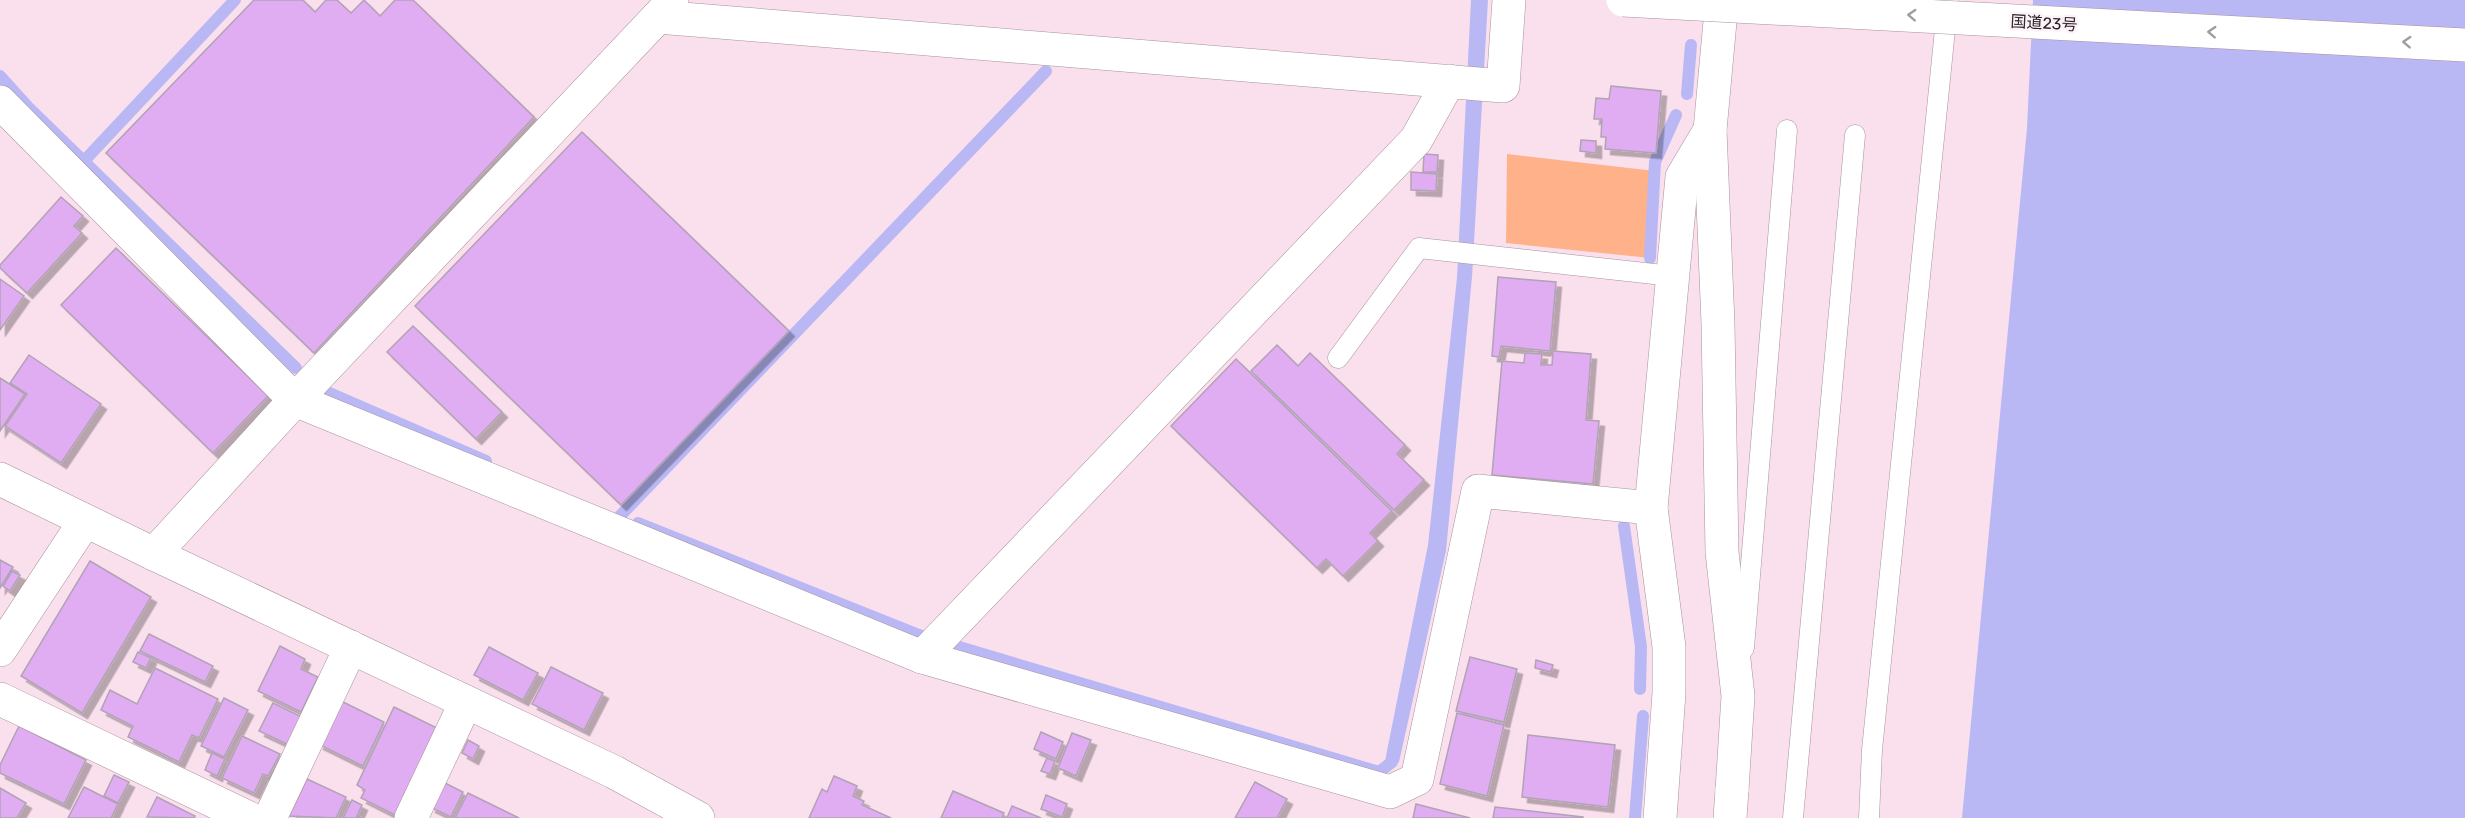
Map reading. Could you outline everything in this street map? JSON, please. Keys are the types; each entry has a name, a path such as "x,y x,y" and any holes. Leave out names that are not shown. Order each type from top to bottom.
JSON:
{"main road":[{"path":"154,554 295,400 666,8 1503,86 1509,0"},
{"name":"国道23号","path":"1623,0 2465,45"},
{"path":"1722,0 1710,130 1718,324 1722,552 1738,696 1731,804"},
{"path":"933,646 1416,140 1454,82"},
{"path":"0,102 295,400 933,646 1390,792 1417,779 1478,491 1651,508"},
{"path":"1660,818 1669,693 1669,647 1651,508 1682,177 1710,130"},
{"path":"0,479 614,772 698,818"},
{"path":"0,650 85,521"},
{"path":"270,818 351,647"},
{"path":"0,699 249,818"},
{"path":"411,818 466,702"}],"lane":[{"path":"1869,818 1872,750 1948,0"},
{"path":"1738,696 1741,685 1787,130"},
{"path":"1793,818 1855,135"},
{"path":"1338,358 1419,248 1672,276"}],"shaded area":[{"path":"1507,154 1655,171 1650,258 1506,243"}],"water":[{"path":"1471,0 1488,0 1472,277 1446,551 1399,762 1384,774 1375,769 1385,761 1428,545 1457,278"},
{"path":"2033,0 2465,0 2465,818 1962,818 2027,128"}],"building":[{"path":"254,0 303,0 315,12 326,0 337,0 351,13 364,0 380,16 395,0 413,0 534,117 314,353 106,153"},
{"path":"1611,86 1661,91 1656,153 1605,149 1606,137 1601,137 1602,119 1594,119 1596,98 1609,99"},
{"path":"582,132 789,331 621,505 415,306"},
{"path":"1581,140 1596,141 1596,153 1580,151"},
{"path":"1424,154 1438,155 1437,172 1423,172"},
{"path":"1411,172 1437,174 1436,191 1411,190"},
{"path":"61,197 83,216 74,226 82,233 27,293 0,268 0,265"},
{"path":"116,248 268,396 213,453 61,305"},
{"path":"1498,277 1556,282 1550,351 1501,346 1499,357 1492,356"},
{"path":"0,279 24,296 0,330"},
{"path":"413,326 502,412 476,439 387,352"},
{"path":"1277,345 1298,366 1310,353 1405,445 1397,454 1424,480 1394,510 1251,371"},
{"path":"1553,351 1591,354 1586,420 1599,421 1593,484 1492,475 1502,361 1524,363 1525,353 1542,354 1541,365 1552,365"},
{"path":"29,355 101,404 61,463 5,426 27,394 10,383"},
{"path":"1236,359 1392,511 1370,533 1378,541 1343,576 1326,559 1317,568 1171,426"},
{"path":"0,378 25,394 0,431"},
{"path":"0,560 13,567 0,588"},
{"path":"90,561 151,597 82,713 21,676"},
{"path":"12,571 20,575 10,591 3,586"},
{"path":"149,634 213,666 205,682 140,651"},
{"path":"280,646 305,659 301,669 318,677 301,712 258,691"},
{"path":"489,647 538,673 523,700 474,675"},
{"path":"138,652 151,658 146,668 133,662"},
{"path":"1470,657 1517,669 1504,722 1456,711"},
{"path":"1536,660 1553,665 1551,672 1535,668"},
{"path":"551,667 603,693 584,730 532,704"},
{"path":"155,668 218,699 199,738 192,735 179,762 128,737 133,726 101,710 110,690 137,704"},
{"path":"224,698 248,710 224,757 201,746"},
{"path":"339,700 384,722 363,766 318,744"},
{"path":"273,703 304,718 291,746 259,731"},
{"path":"394,707 437,728 395,815 361,798 365,790 357,785"},
{"path":"1457,713 1504,725 1487,796 1440,784"},
{"path":"19,726 86,760 64,804 0,773 0,765"},
{"path":"1041,732 1063,742 1056,759 1034,749"},
{"path":"1072,733 1091,740 1076,776 1058,768"},
{"path":"1528,735 1615,745 1608,807 1522,797"},
{"path":"242,736 280,754 268,776 263,774 254,793 222,778"},
{"path":"468,740 479,746 473,759 462,753"},
{"path":"212,753 225,759 217,776 205,770"},
{"path":"1047,758 1055,761 1050,774 1041,771"},
{"path":"114,775 129,782 118,803 104,796"},
{"path":"834,776 857,786 853,796 864,801 862,805 891,818 809,818 822,789 827,792"},
{"path":"307,779 346,797 336,818 289,816"},
{"path":"443,782 463,792 451,817 430,807"},
{"path":"1255,782 1287,799 1277,818 1235,818"},
{"path":"84,787 118,804 111,818 68,818"},
{"path":"0,788 26,803 17,818 0,818"},
{"path":"953,791 1004,813 1002,818 941,818"},
{"path":"468,793 519,818 455,818"},
{"path":"1046,795 1067,804 1062,817 1041,809"},
{"path":"157,797 195,816 194,818 147,817"},
{"path":"352,800 362,805 357,816 362,818 343,818"},
{"path":"1416,804 1470,818 1413,818"},
{"path":"1012,806 1041,818 1007,818"},
{"path":"1495,807 1583,817 1583,818 1493,818"}],"waterway":[{"path":"84,161 235,0"},
{"path":"1687,94 1691,45"},
{"path":"620,516 1046,71"},
{"path":"0,76 28,107 296,368"},
{"path":"1650,258 1655,162 1676,115"},
{"path":"327,392 486,461"},
{"path":"638,523 919,635 1379,772 1392,762"},
{"path":"1624,526 1641,647 1640,689"},
{"path":"1635,818 1643,716"}]}
